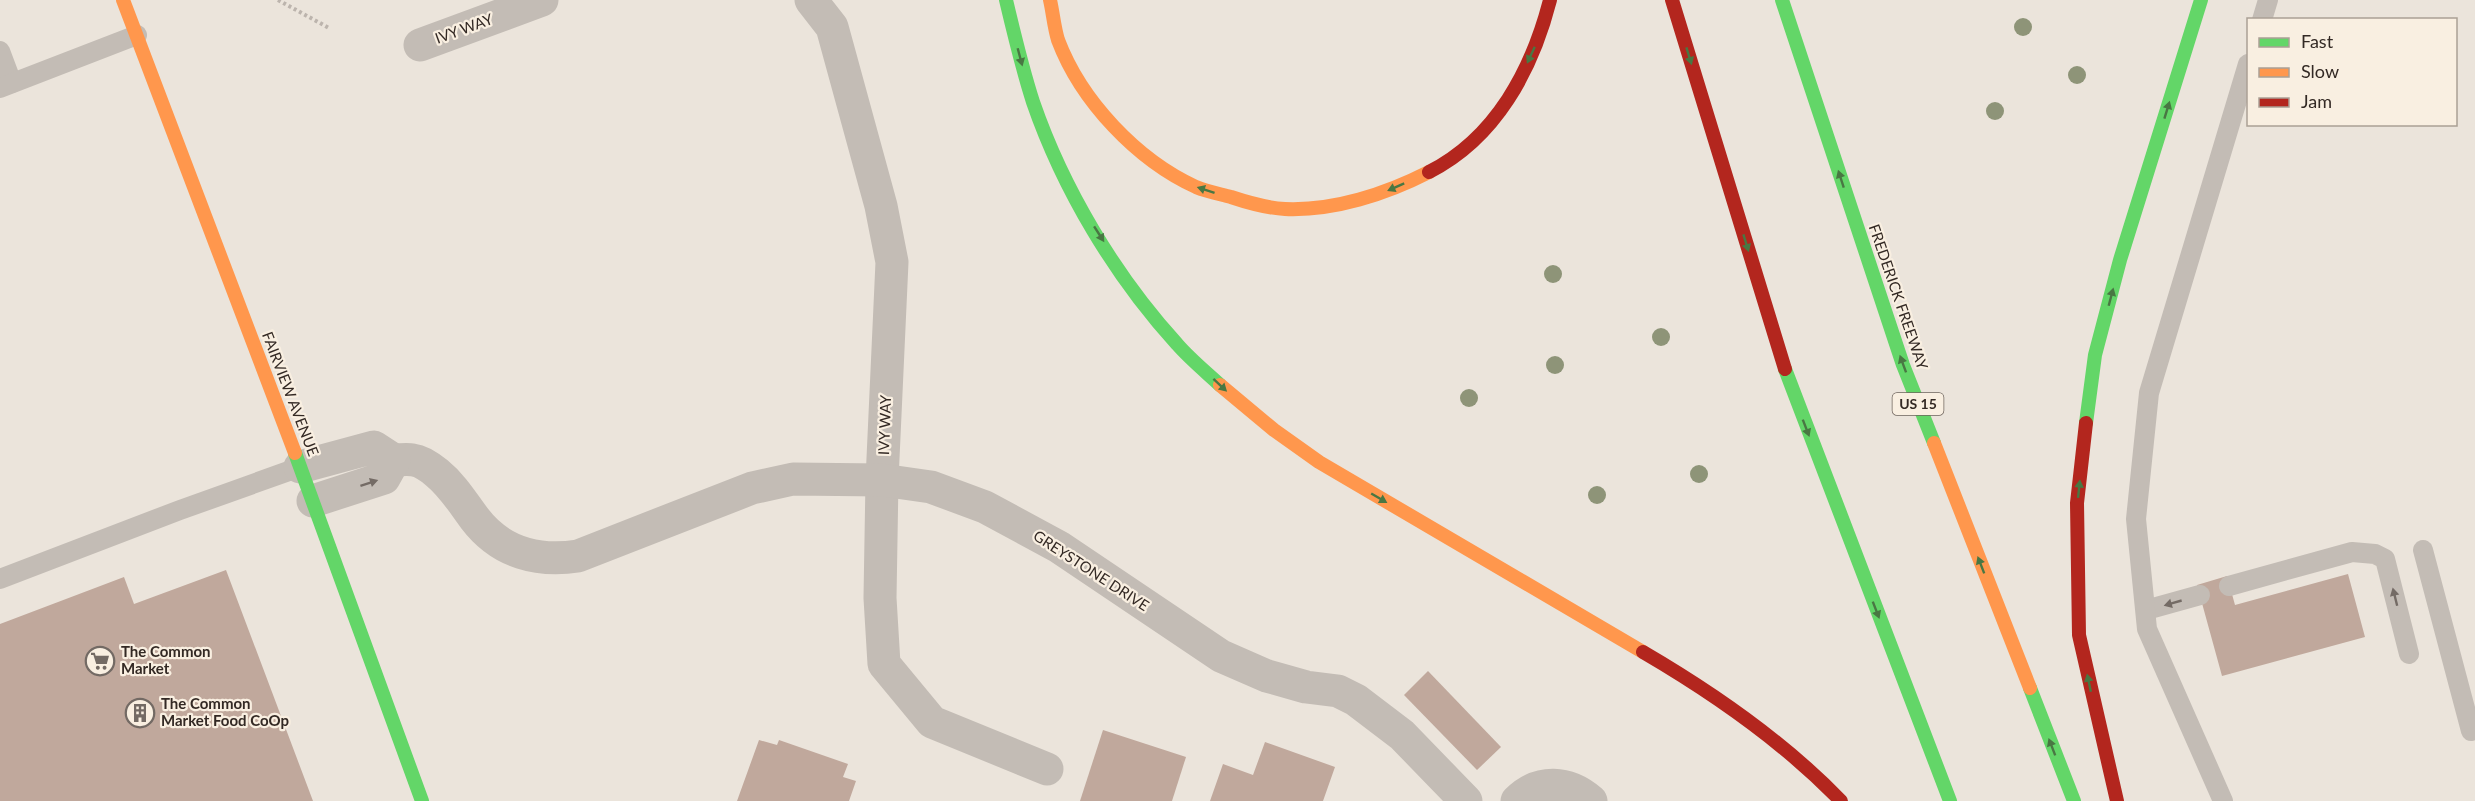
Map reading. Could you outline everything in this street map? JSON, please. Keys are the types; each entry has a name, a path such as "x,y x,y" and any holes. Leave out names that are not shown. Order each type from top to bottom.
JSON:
{"main road":[{"name":"FAIRVIEW AVENUE","path":"123,0 313,501 422,801"},
{"path":"1006,0 1019,56 1039,118 1067,180 1095,229 1134,289 1173,341 1226,391 1280,436 1319,462 1659,661 1718,699 1768,734 1807,766 1841,801"},
{"path":"1050,0 1059,42 1081,85 1115,128 1159,164 1197,187 1247,203 1283,209 1338,204 1386,191 1429,172 1469,146 1493,121 1518,82 1534,49 1550,0"},
{"path":"1672,0 1789,383 1950,801"},
{"name":"FREDERICK FREEWAY","path":"1782,0 1903,365 2074,801"},
{"path":"2117,801 2079,635 2077,503 2095,356 2120,260 2201,0"}],"street":[{"name":"IVY WAY","path":"420,45 542,0"},
{"name":"IVY WAY","path":"811,0 832,27 881,206 892,262 882,480 880,598 884,664 932,722 1047,770"},
{"name":"GREYSTONE DRIVE","path":"300,467 374,447 394,460 414,460 430,468 450,484 477,521 492,537 516,553 557,559 578,556 752,488 793,479 882,480 930,487 985,507 1059,547 1221,656 1267,676 1306,687 1338,691 1356,700 1402,735 1466,801"},
{"path":"313,501 384,478 394,460"},
{"path":"1516,801 1531,789 1547,784 1564,785 1580,791 1591,801"}],"lane":[{"path":"2263,18 2268,0"},
{"path":"0,51 6,85 137,35"},
{"path":"2223,801 2147,629 2136,519 2149,393 2247,67"},
{"path":"0,579 300,467"},
{"path":"2423,550 2471,731"},
{"path":"2229,586 2352,552 2374,554 2385,559 2409,654"},
{"path":"2146,610 2200,595"}],"path":[{"path":"278,0 328,28"}],"building":[{"name":"The Common Market Food CoOp","path":"226,570 313,801 0,801 0,624 124,577 134,604"},
{"path":"2348,574 2365,637 2222,676 2197,585 2227,576 2235,605"},
{"path":"1428,671 1501,747 1477,770 1404,695"},
{"path":"1103,730 1186,757 1172,801 1080,801"},
{"path":"759,740 777,745 779,740 848,764 843,777 856,781 849,801 737,801"},
{"path":"1265,742 1335,767 1323,801 1210,801 1223,764 1253,775"}],"traffic: fast":[{"path":"1006,0 1033,102 1045,135 1075,199 1112,260 1154,318 1187,355 1220,385"},
{"path":"1782,0 1903,365 1934,443"},
{"path":"2086,423 2095,355 2120,260 2201,0"},
{"path":"1785,369 1950,801"},
{"path":"295,453 422,801"},
{"path":"2030,688 2074,801"}],"traffic: slow":[{"path":"123,0 295,453"},
{"path":"1050,0 1058,40 1068,63 1096,106 1132,145 1174,175 1196,187 1264,206 1303,209 1359,200 1429,172"},
{"path":"1220,385 1274,430 1319,462 1643,652"},
{"path":"1934,443 2030,688"}],"traffic: jam":[{"path":"1429,172 1453,158 1474,141 1508,100 1533,52 1550,0"},
{"path":"1672,0 1785,369"},
{"path":"2086,423 2077,503 2079,635 2117,801"},
{"path":"1643,652 1747,720 1796,758 1841,801"}],"place":[{"name":"The Common Market","path":"100,661"},
{"name":"The Common Market Food CoOp","path":"140,713"}]}
